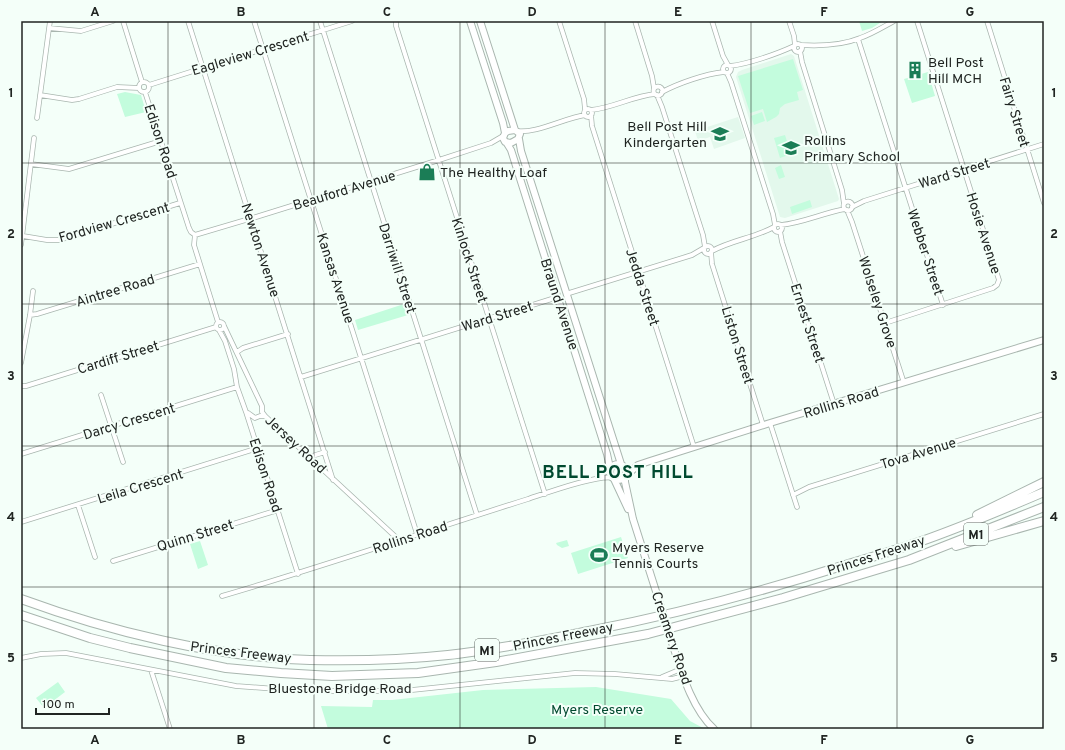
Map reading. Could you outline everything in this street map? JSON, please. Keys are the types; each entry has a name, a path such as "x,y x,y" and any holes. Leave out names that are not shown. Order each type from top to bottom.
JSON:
{"highway":[{"path":"945,532 1044,482"},
{"name":"Princes Freeway","path":"21,600 66,616 124,632 206,649 308,660 398,659 447,655 499,648 623,625 687,611 815,575 916,543 1044,492"},
{"name":"Princes Freeway","path":"21,615 90,638 226,668 332,676 418,673 496,662 648,634 783,598 909,560 1044,507"},
{"path":"909,560 1044,521"}],"street":[{"path":"37,118 50,21"},
{"path":"49,28 80,31 113,21"},
{"path":"123,21 142,82 140,83 139,88"},
{"name":"Newton Avenue","path":"188,21 334,480"},
{"name":"Kansas Avenue","path":"254,21 417,534"},
{"name":"Darriwill Street","path":"320,21 477,515"},
{"name":"Eagleview Crescent","path":"149,85 352,21"},
{"name":"Kinlock Street","path":"394,21 544,494"},
{"path":"470,21 504,134 503,138 506,142 513,142 529,131 785,50 836,44 858,39 894,21"},
{"path":"480,21 516,130 520,134 519,139"},
{"name":"Jedda Street","path":"559,21 694,447"},
{"name":"Liston Street","path":"635,21 712,264 766,424 797,507"},
{"name":"Ernest Street","path":"712,21 834,404"},
{"name":"Wolseley Grove","path":"789,21 904,383"},
{"name":"Hosie Avenue","path":"917,21 999,280 997,285 993,288 943,305"},
{"name":"Fairy Street","path":"987,21 1044,203"},
{"name":"Webber Street","path":"858,39 943,305"},
{"path":"40,95 72,100 117,88 139,88 145,92 149,88 149,85 146,82 142,82"},
{"name":"Edison Road","path":"145,92 180,203 189,228 195,235 194,245 218,322"},
{"path":"504,134 508,131 516,130 529,131"},
{"name":"Beauford Avenue","path":"491,143 504,134"},
{"path":"21,245 34,138"},
{"name":"Braund Avenue","path":"519,139 521,151 566,294 622,464"},
{"path":"32,164 69,169 161,141"},
{"name":"Beauford Avenue","path":"195,235 491,143 506,142"},
{"name":"Braund Avenue","path":"506,142 511,150 558,297 607,454 610,468"},
{"name":"Ward Street","path":"302,377 1044,144"},
{"name":"Fordview Crescent","path":"23,236 47,240 59,240 180,203"},
{"name":"Aintree Road","path":"30,315 200,264"},
{"path":"21,363 33,291"},
{"path":"884,323 943,305"},
{"path":"218,322 222,323 224,326 223,329 217,328 216,324 218,322"},
{"name":"Jersey Road","path":"224,326 262,406 262,415 399,540"},
{"name":"Edison Road","path":"217,328 224,341 234,369 237,387 298,574"},
{"name":"Cardiff Street","path":"21,386 26,386 217,328"},
{"path":"237,352 243,348 288,334"},
{"name":"Rollins Road","path":"622,464 638,465 766,424 1044,340"},
{"name":"Darcy Crescent","path":"21,454 237,387"},
{"path":"101,395 123,462"},
{"path":"246,412 255,418"},
{"name":"Tova Avenue","path":"793,495 808,487 1044,414"},
{"path":"251,427 255,418 262,415"},
{"name":"Leila Crescent","path":"21,522 258,448"},
{"path":"309,457 325,452"},
{"path":"616,464 622,464 626,469 626,476 620,480 614,479 610,475 610,468 616,464"},
{"name":"Rollins Road","path":"626,476 638,465"},
{"name":"Rollins Road","path":"598,478 610,468"},
{"name":"Creamery Road","path":"626,476 625,480 633,519 681,669 695,704 703,717 714,729"},
{"name":"Rollins Road","path":"222,596 298,574 417,534 544,494 598,478 614,479"},
{"name":"Creamery Road","path":"614,479 633,519"},
{"path":"78,505 95,557"},
{"name":"Quinn Street","path":"113,561 278,510"},
{"name":"Bluestone Bridge Road","path":"21,658 41,654 66,653 236,686 302,691 412,690 575,673 673,678 684,676"},
{"name":"Bluestone Bridge Road","path":"662,677 681,669"},
{"path":"151,670 170,729"}],"shaded area":[{"name":"Rollins Primary School","path":"791,54 794,56 839,199 838,201 785,218 780,217 736,77 738,72 742,70"},
{"name":"Bell Post Hill Kindergarten","path":"738,117 745,138 714,149 710,137 698,141 695,131"}],"green space":[{"path":"859,21 883,21 872,28 862,31"},
{"path":"793,59 803,90 797,92 799,100 785,104 780,108 779,114 776,117 767,122 763,109 750,113 738,76"},
{"path":"928,72 935,96 912,103 904,79"},
{"path":"125,92 141,95 146,112 125,117 117,94"},
{"path":"762,112 765,121 754,125 751,116"},
{"path":"785,135 791,154 780,158 774,138"},
{"path":"781,165 785,177 779,179 775,168"},
{"path":"810,200 812,207 792,214 790,207"},
{"path":"404,304 408,315 358,330 355,320"},
{"name":"Myers Reserve Tennis Courts","path":"621,537 628,558 578,574 571,553"},
{"path":"567,540 569,546 562,548 556,543"},
{"path":"200,541 208,565 198,569 190,544"},
{"path":"58,682 65,692 44,708 36,698"},
{"name":"Myers Reserve","path":"596,687 671,699 690,721 705,729 328,729 321,706 372,707 373,700 392,700 483,690"}],"place":[{"name":"Bell Post Hill MCH","path":"915,70"},
{"name":"Bell Post Hill Kindergarten","path":"720,134"},
{"name":"Rollins Primary School","path":"791,148"},
{"name":"The Healthy Loaf","path":"427,172"},
{"name":"Myers Reserve Tennis Courts","path":"599,555"}],"district":[{"name":"BELL POST HILL","path":"618,472"}]}
